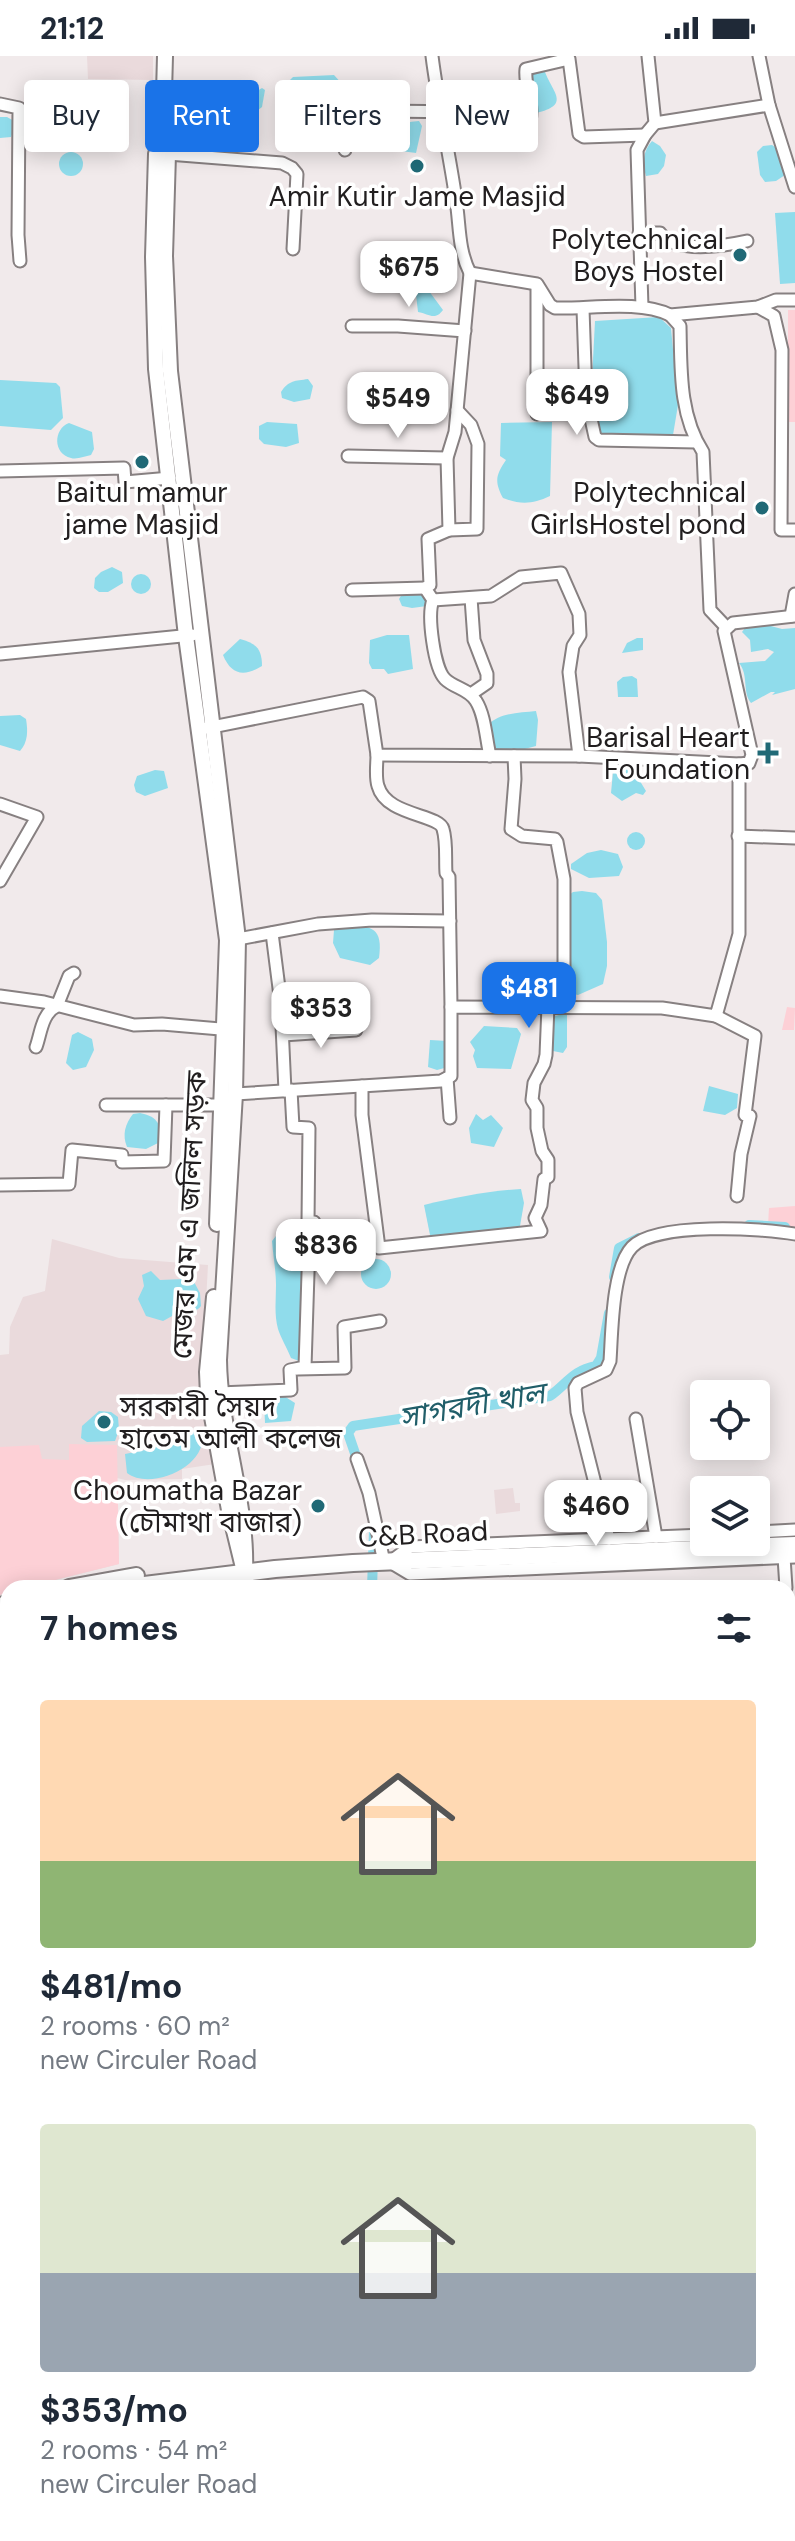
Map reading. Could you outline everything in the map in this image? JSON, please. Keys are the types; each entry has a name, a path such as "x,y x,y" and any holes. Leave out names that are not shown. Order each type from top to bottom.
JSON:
{"highway":[{"name":"C&B Road","path":"109,1580 129,1576 246,1580 353,1563 791,1553"}],"main road":[{"name":"মেজর এম এ জলিল সড়ক","path":"164,80 165,56"},
{"name":"মেজর এম এ জলিল সড়ক","path":"157,152 159,257 156,369 238,939 221,1105 214,1298 207,1372 217,1447 246,1580"},
{"name":"মেজর এম এ জলিল সড়ক","path":"168,154 159,257 170,371 185,476 193,635"},
{"name":"মেজর এম এ জলিল সড়ক","path":"207,728 227,940 235,1094 219,1393 246,1544 246,1580"}],"street":[{"path":"432,56 435,80"},
{"path":"648,56 655,123"},
{"path":"759,56 769,105 795,187"},
{"path":"525,80 526,69 569,58 579,134 584,137 645,135"},
{"path":"0,104 19,108 20,261"},
{"path":"642,307 637,150 645,135 655,123 769,105"},
{"path":"447,152 456,199 461,255 470,273 455,432 447,458 449,530"},
{"path":"168,154 282,163 294,170 297,174 293,249"},
{"path":"639,233 660,233 669,241 707,247 725,241 747,241"},
{"path":"470,273 537,284 553,308 658,309 670,315 680,326 685,409 696,442 703,452 710,610 727,628"},
{"path":"537,284 537,414"},
{"path":"670,315 758,307 776,300 795,300"},
{"path":"758,307 774,316 782,350 781,530 795,530"},
{"path":"583,309 586,396 595,437 599,440 696,442"},
{"path":"352,326 465,331"},
{"path":"352,590 425,588 430,585 428,539 449,530 477,529 478,444 471,425 457,410"},
{"path":"348,456 447,458"},
{"path":"0,471 124,468 125,482 170,478"},
{"path":"433,600 491,596 521,577 561,573 579,614 580,635 573,646 569,672 579,756"},
{"path":"425,588 433,600"},
{"path":"377,755 579,756 749,763 752,755 724,631 733,623 793,616 795,594"},
{"path":"471,598 477,653 487,674 487,683 471,694"},
{"path":"433,600 430,607 431,626 439,670 443,678 471,694 478,704 490,756"},
{"path":"0,654 193,635"},
{"path":"207,728 363,697 369,701 378,787 386,800 412,815 438,821 443,827 446,873 449,877 451,1076 441,1081 235,1094"},
{"path":"514,756 511,829 522,836 555,839 557,842 564,879 564,1007"},
{"path":"716,1016 739,934 739,764"},
{"path":"0,804 37,817 0,881"},
{"path":"738,836 795,838"},
{"path":"238,939 318,924 372,920 450,921"},
{"path":"272,933 293,1127 309,1128 308,1222 314,1222 313,1239 309,1242 305,1367 290,1370"},
{"path":"36,1047 45,1019 57,1006 69,976 74,973"},
{"path":"0,996 134,1025 162,1024 230,1030"},
{"path":"362,1086 362,1115 379,1248 541,1231 535,1218 541,1205 544,1179 548,1177 548,1162 542,1151 537,1108 532,1100 534,1083 546,1055 548,1006"},
{"path":"451,1007 662,1008 716,1016 755,1036 745,1115 750,1116 741,1154 737,1196"},
{"path":"283,1035 356,1030"},
{"path":"447,1078 450,1118"},
{"path":"106,1105 221,1105"},
{"path":"0,1185 69,1184 72,1150 122,1155 122,1162 164,1161 166,1105"},
{"path":"609,1539 577,1412 575,1388 578,1383 606,1370 610,1361 618,1283 632,1247 648,1236 696,1230 762,1229 795,1234"},
{"path":"290,1370 345,1368 344,1327 380,1321"},
{"path":"219,1393 291,1390 290,1370"},
{"path":"636,1419 656,1537"},
{"path":"357,1459 369,1493 384,1562 410,1547 690,1536"},
{"path":"770,1531 795,1530"},
{"path":"787,1580 791,1553"}],"shaded area":[{"path":"87,56 153,56 153,80 88,79"},
{"path":"788,310 795,310 795,422 788,422"},
{"path":"787,1007 795,1008 794,1030 782,1030"},
{"path":"795,1206 795,1230 768,1225 769,1208"},
{"name":"সরকারী সৈয়দ হাতেম আলী কলেজ","path":"52,1239 119,1258 208,1265 203,1357 215,1464 182,1469 182,1479 117,1478 119,1564 55,1580 0,1580 0,1355 9,1354 10,1327 23,1297 45,1291"},
{"path":"69,1444 117,1445 119,1564 55,1580 0,1580 0,1447 39,1445 42,1459 69,1460"},
{"path":"513,1488 515,1503 520,1503 520,1511 496,1514 494,1490"}],"water":[{"path":"545,72 555,92 556,102 547,110 538,112 538,80 532,80 531,73"},
{"path":"334,75 338,80 290,80 293,77"},
{"path":"259,90 265,90 259,109"},
{"path":"0,117 14,121 11,137 0,138"},
{"path":"419,121 422,126 416,153 408,152 410,123"},
{"path":"652,141 666,155 664,166 658,174 646,176 644,157"},
{"path":"772,145 783,158 785,175 776,181 765,182 760,175 757,152 763,146"},
{"path":"66,152 76,152 83,159 83,169 76,176 66,176 59,169 59,159"},
{"path":"795,212 795,283 780,284 775,213"},
{"path":"415,286 426,287 443,310 437,315 418,312"},
{"path":"659,317 671,328 678,405 673,435 602,435 597,429 592,379 595,321"},
{"path":"308,379 313,386 310,399 294,402 282,398 281,392 287,385"},
{"path":"0,380 56,383 60,387 63,418 51,430 0,426"},
{"path":"267,422 297,424 299,443 286,447 264,444 259,439 259,426"},
{"path":"552,422 550,496 527,503 503,498 497,482 506,460 500,456 501,423"},
{"path":"69,423 92,432 94,449 91,455 73,458 61,452 58,436"},
{"path":"112,567 122,572 123,583 108,592 99,592 94,588 95,578"},
{"path":"137,574 145,574 151,584 145,594 137,594 131,588 131,580"},
{"path":"422,589 428,598 427,606 402,606 399,599 404,591"},
{"path":"767,625 795,628 795,689 772,695 775,692 771,692 751,703 739,663 765,661 774,652 768,649 751,652 750,640 742,632 745,628"},
{"path":"387,635 409,635 413,669 388,674 384,669 372,669 369,663 370,640"},
{"path":"643,638 643,650 622,653 627,643"},
{"path":"240,639 257,648 262,666 244,673 230,667 223,655"},
{"path":"623,677 637,679 638,697 618,697 617,682"},
{"path":"536,711 536,746 521,750 494,749 488,725 504,715"},
{"path":"20,715 26,719 27,728 23,748 20,751 0,745 0,716"},
{"path":"627,764 646,791 643,795 636,793 622,801 611,793 613,772 622,776 618,765"},
{"path":"155,770 164,771 168,788 145,796 136,792 134,785 137,776"},
{"path":"632,832 640,832 645,841 643,848 632,850 627,845 627,837"},
{"path":"601,850 618,854 623,867 619,876 589,878 571,869 571,864 587,853"},
{"path":"582,891 596,893 602,900 607,966 603,984 578,995 569,993 569,895"},
{"path":"341,926 372,929 379,939 379,958 370,965 340,958 333,943 334,930"},
{"path":"561,1010 567,1013 567,1047 563,1053 548,1050 549,1018 559,1015"},
{"path":"484,1026 517,1028 521,1034 511,1069 477,1068 473,1056 475,1050 470,1042"},
{"path":"78,1032 92,1039 94,1050 86,1067 73,1070 66,1063 72,1035"},
{"path":"430,1040 448,1041 448,1067 437,1070 428,1067"},
{"path":"709,1086 738,1094 737,1108 725,1115 703,1111"},
{"path":"140,1113 155,1119 159,1127 158,1143 146,1149 127,1147 125,1138 130,1118"},
{"path":"476,1114 483,1120 491,1115 503,1128 494,1147 471,1143 469,1128"},
{"path":"521,1189 524,1203 520,1226 439,1238 430,1235 424,1205"},
{"path":"298,1233 304,1241 302,1359 299,1361 291,1358 278,1329 272,1241 276,1236"},
{"path":"376,1259 382,1260 390,1268 390,1280 382,1288 376,1289 370,1288 362,1280 361,1274 362,1268 370,1260"},
{"path":"151,1271 160,1280 185,1279 194,1282 200,1293 201,1306 195,1311 177,1314 163,1321 146,1316 138,1299 144,1286 142,1275"},
{"path":"284,1396 295,1403 291,1421 265,1423 264,1401 267,1397"},
{"path":"99,1411 111,1412 118,1417 119,1430 115,1441 87,1442 81,1438 82,1426"},
{"path":"190,1430 202,1436 201,1447 186,1466 175,1473 149,1479 127,1473 125,1454 150,1449 167,1435"}],"waterway":[{"name":"সাগরদী খাল","path":"749,1225 785,1227"},
{"name":"সাগরদী খাল","path":"614,1277 619,1248 639,1238"},
{"name":"সাগরদী খাল","path":"359,1465 348,1433 353,1426 550,1396 576,1374 596,1366 601,1358 609,1313"},
{"name":"সাগরদী খাল","path":"372,1580 374,1530"}],"place":[{"name":"Amir Kutir Jame Masjid","path":"417,166"},
{"name":"Polytechnical Boys Hostel","path":"740,255"},
{"name":"Baitul mamur jame Masjid","path":"142,462"},
{"name":"Polytechnical GirlsHostel pond","path":"762,508"},
{"name":"Barisal Heart Foundation","path":"768,753"},
{"name":"সরকারী সৈয়দ হাতেম আলী কলেজ","path":"104,1422"},
{"name":"Choumatha Bazar (চৌমাথা বাজার)","path":"318,1506"}]}
